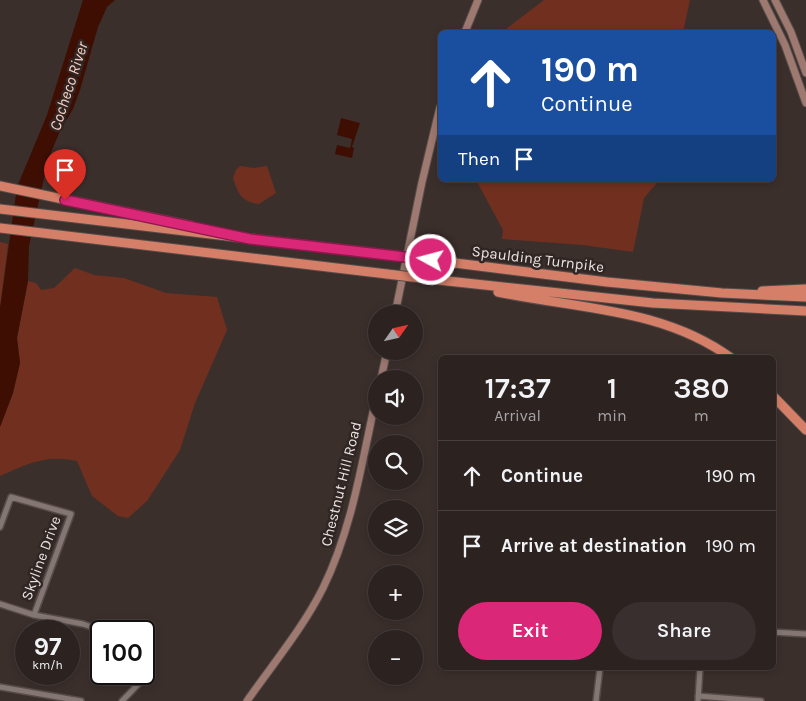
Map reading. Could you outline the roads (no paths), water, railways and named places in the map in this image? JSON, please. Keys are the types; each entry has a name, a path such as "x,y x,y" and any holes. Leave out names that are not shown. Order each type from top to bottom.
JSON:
{"highway":[{"path":"2,186 250,239"},
{"name":"Spaulding Turnpike","path":"1,209 388,254 608,282 806,297"},
{"name":"Spaulding Turnpike","path":"0,228 308,263 387,274 653,303 806,312"},
{"path":"444,280 658,321 691,333 726,355"},
{"path":"737,293 806,289"},
{"path":"776,399 806,430"}],"street":[{"path":"466,30 478,0"},
{"path":"763,0 785,45 806,103"},
{"path":"775,0 791,32 806,73"},
{"path":"397,305 438,115"},
{"name":"Chestnut Hill Road","path":"246,701 302,623 322,589 333,564 349,517 370,425"},
{"name":"Skyline Drive","path":"0,527 11,497 71,514 34,614"},
{"path":"0,604 90,626"},
{"path":"776,632 806,634"},
{"path":"596,701 600,670"},
{"path":"700,670 698,699 761,701"},
{"path":"122,701 137,685"},
{"path":"0,687 39,698 81,701"}],"water":[{"name":"Cocheco River","path":"83,0 115,0 107,7 98,27 73,109 60,131 48,160 29,246 28,281 17,338 20,363 13,393 0,427 0,308 17,187 47,115"},
{"path":"341,118 360,123 352,147 354,148 352,158 335,154 337,145 350,148 352,139 337,135"}]}
